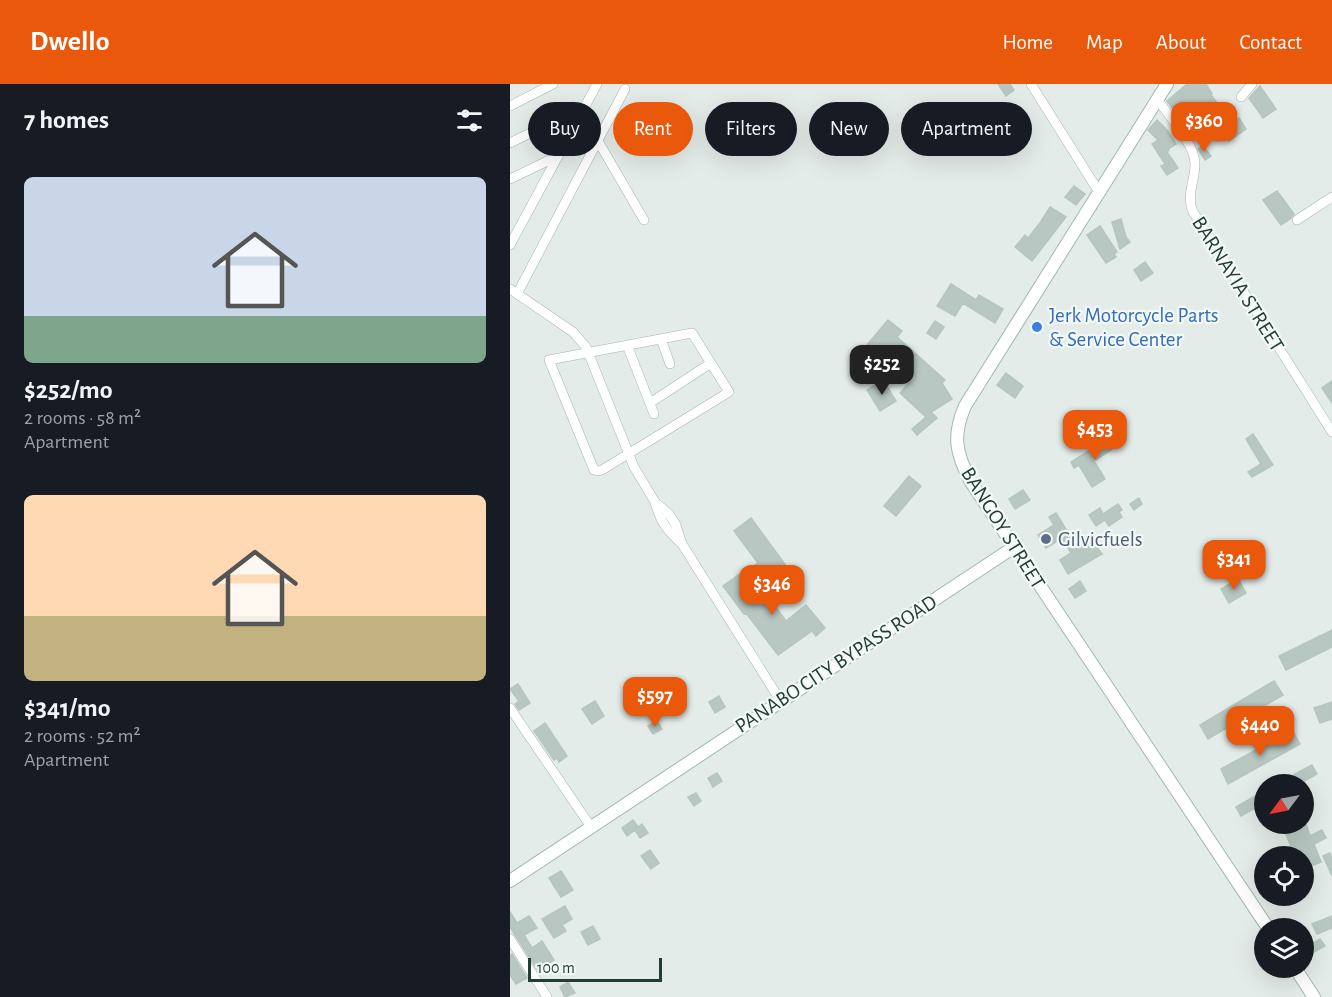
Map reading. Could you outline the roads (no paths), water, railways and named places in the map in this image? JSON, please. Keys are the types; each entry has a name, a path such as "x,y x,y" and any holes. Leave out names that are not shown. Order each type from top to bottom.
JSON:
{"main road":[{"name":"BANGOY STREET","path":"1167,84 982,379 960,419 958,453 971,482 1261,918"},
{"name":"PANABO CITY BYPASS ROAD","path":"510,881 1014,547"},
{"path":"1301,978 1314,997"}],"street":[{"path":"510,106 553,84"},
{"path":"587,102 597,84"},
{"path":"1031,84 1099,192"},
{"path":"1241,97 1252,84"},
{"path":"601,135 625,90"},
{"name":"BARNAYIA STREET","path":"1157,99 1191,149 1195,160 1195,171 1189,189 1192,210 1332,432"},
{"path":"510,143 528,134"},
{"path":"601,146 644,220"},
{"path":"510,179 558,156"},
{"path":"510,245 558,156"},
{"path":"590,156 513,292 573,332 590,352 636,472 655,502 673,520 682,544 780,700"},
{"path":"1297,220 1332,197"},
{"path":"692,333 729,392 629,454 599,471 594,470 549,360 590,352 692,333"},
{"path":"661,339 670,364"},
{"path":"627,345 654,414"},
{"path":"650,403 711,363"},
{"path":"510,708 591,827"},
{"path":"510,939 547,997"}],"place":[{"name":"Jerk Motorcycle Parts & Service Center","path":"1037,327"},
{"name":"Gilvicfuels","path":"1046,539"}]}
